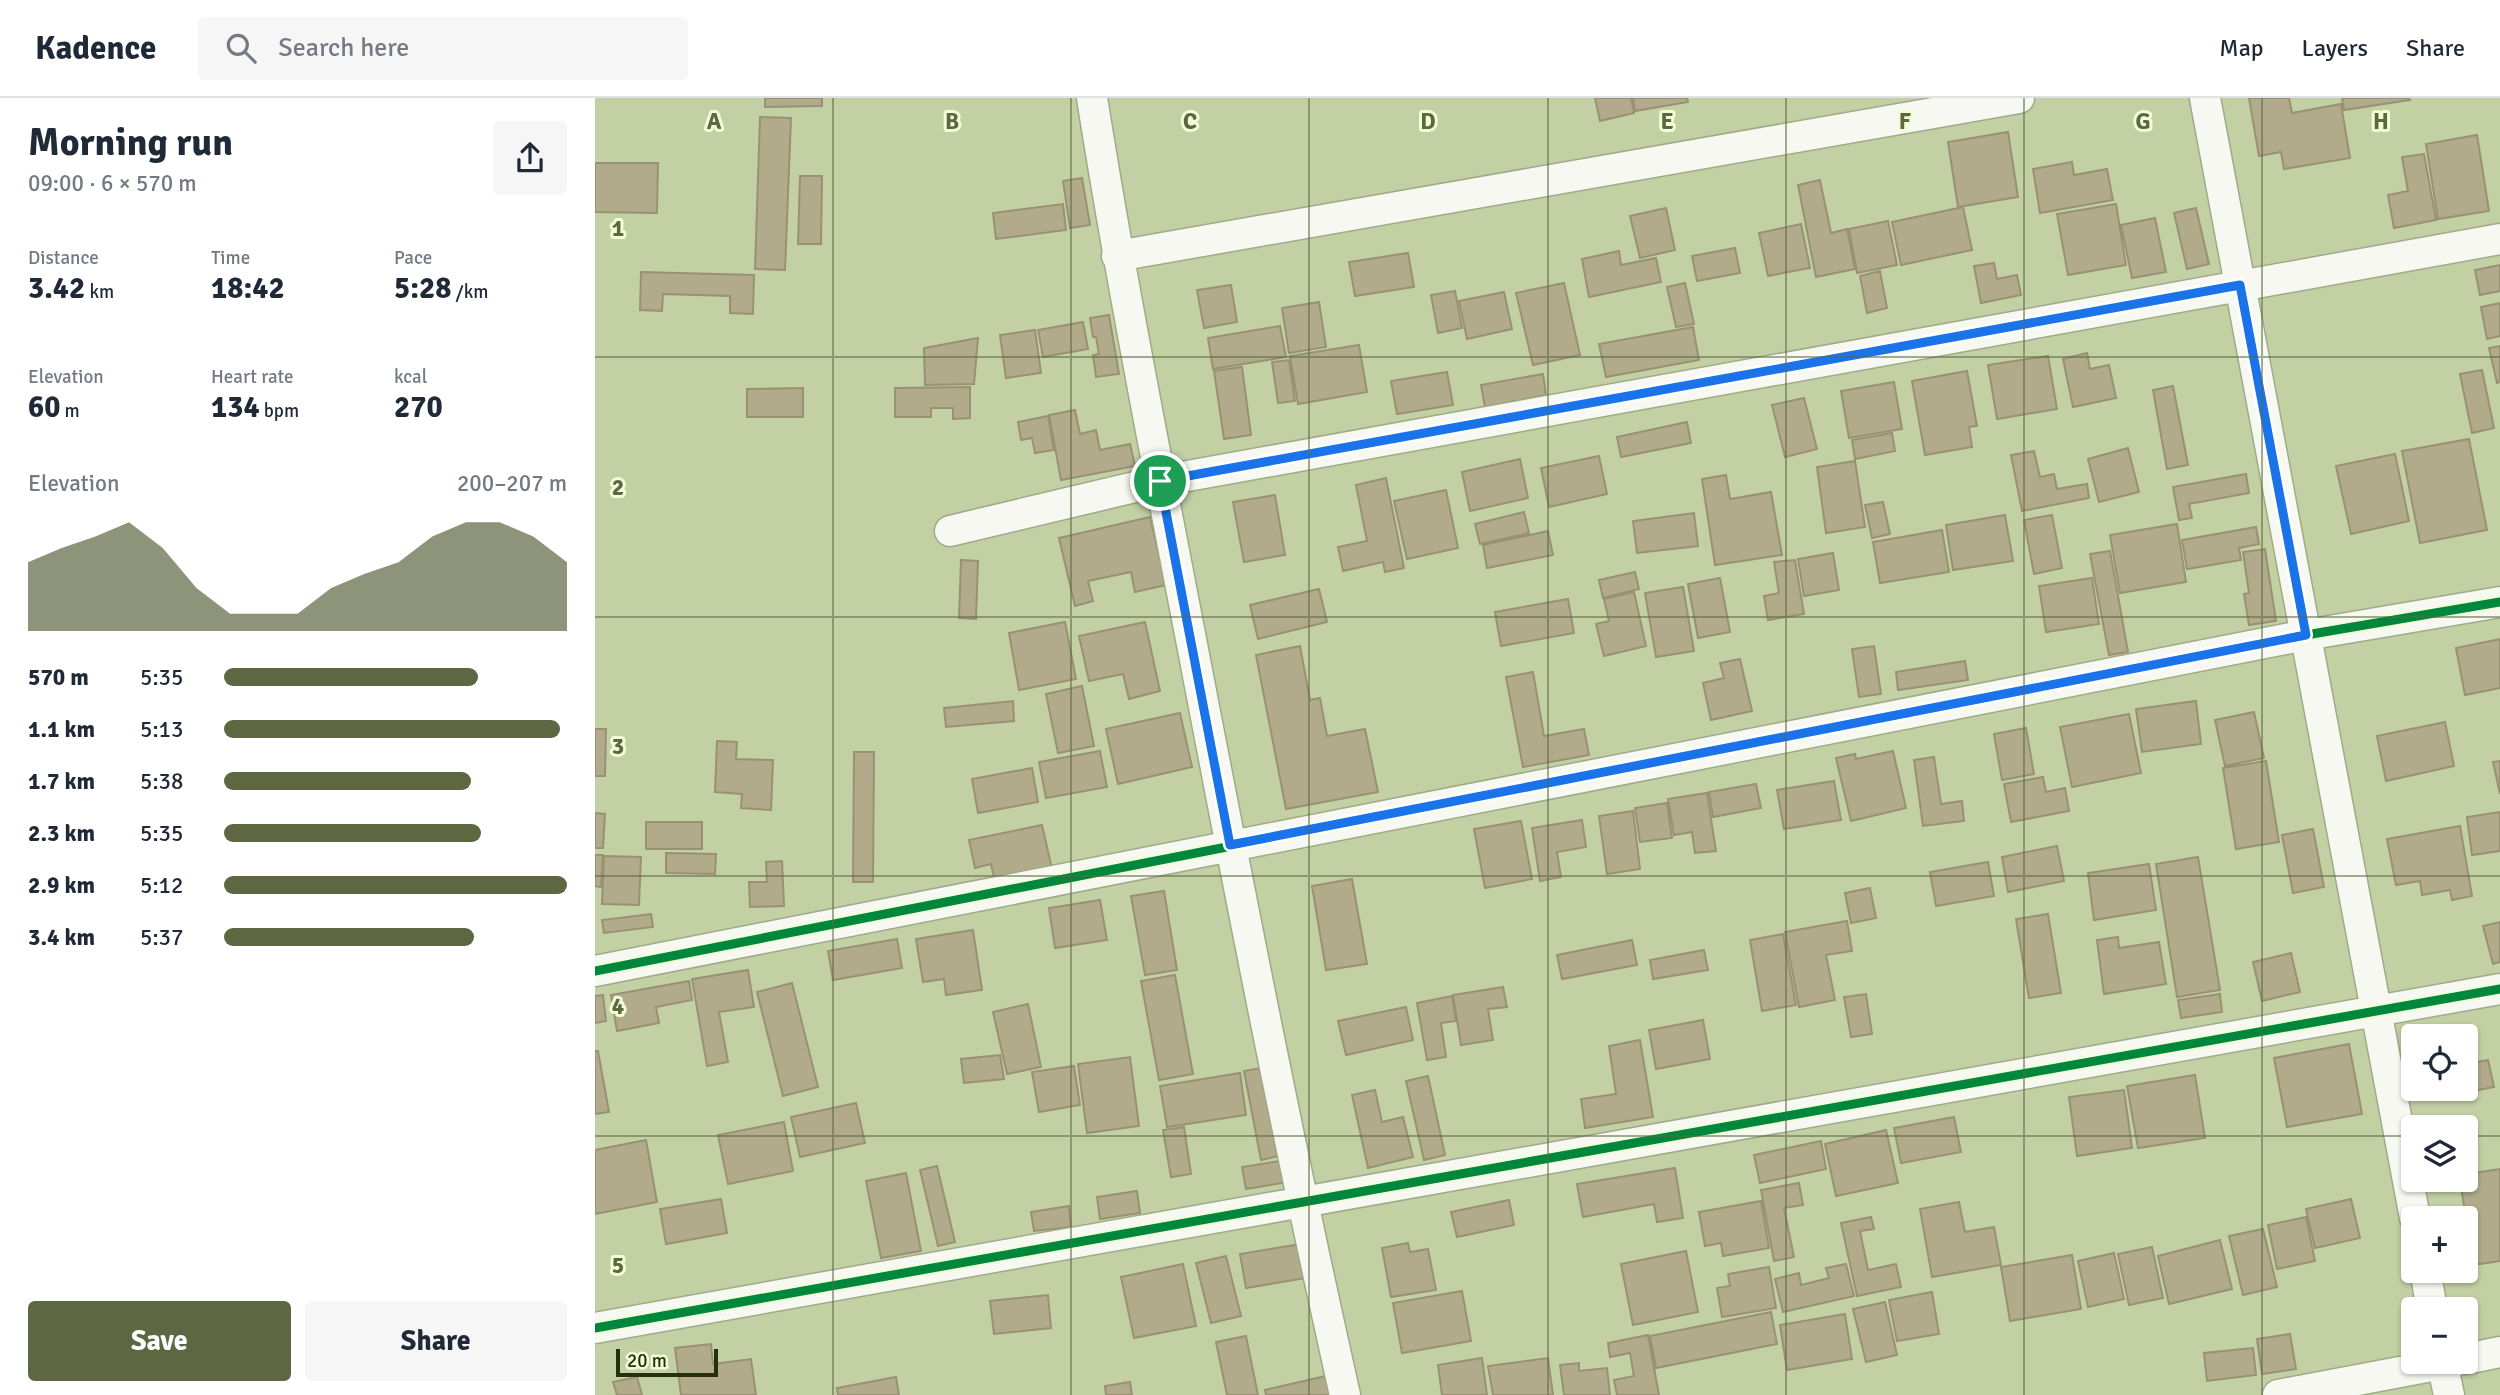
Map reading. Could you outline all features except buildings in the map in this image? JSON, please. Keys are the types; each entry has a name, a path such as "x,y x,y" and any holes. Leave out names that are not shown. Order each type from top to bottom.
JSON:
{"street":[{"path":"1092,98 1117,256 1230,845 1301,1203 1345,1395"},
{"path":"1117,256 2019,98"},
{"path":"2205,98 2413,1206"},
{"path":"950,531 1160,481 2500,239"},
{"path":"595,971 2306,635 2500,603"},
{"path":"595,1328 2500,989"},
{"path":"2478,1356 2500,1352"},
{"path":"2277,1395 2401,1371"},
{"path":"2449,1395 2450,1374"}],"cycle path":[{"path":"595,971 2306,635 2500,602"},
{"path":"595,1328 2500,989"}],"route":[{"path":"2240,285 2306,635 1230,845 1160,481 2240,285"}]}
